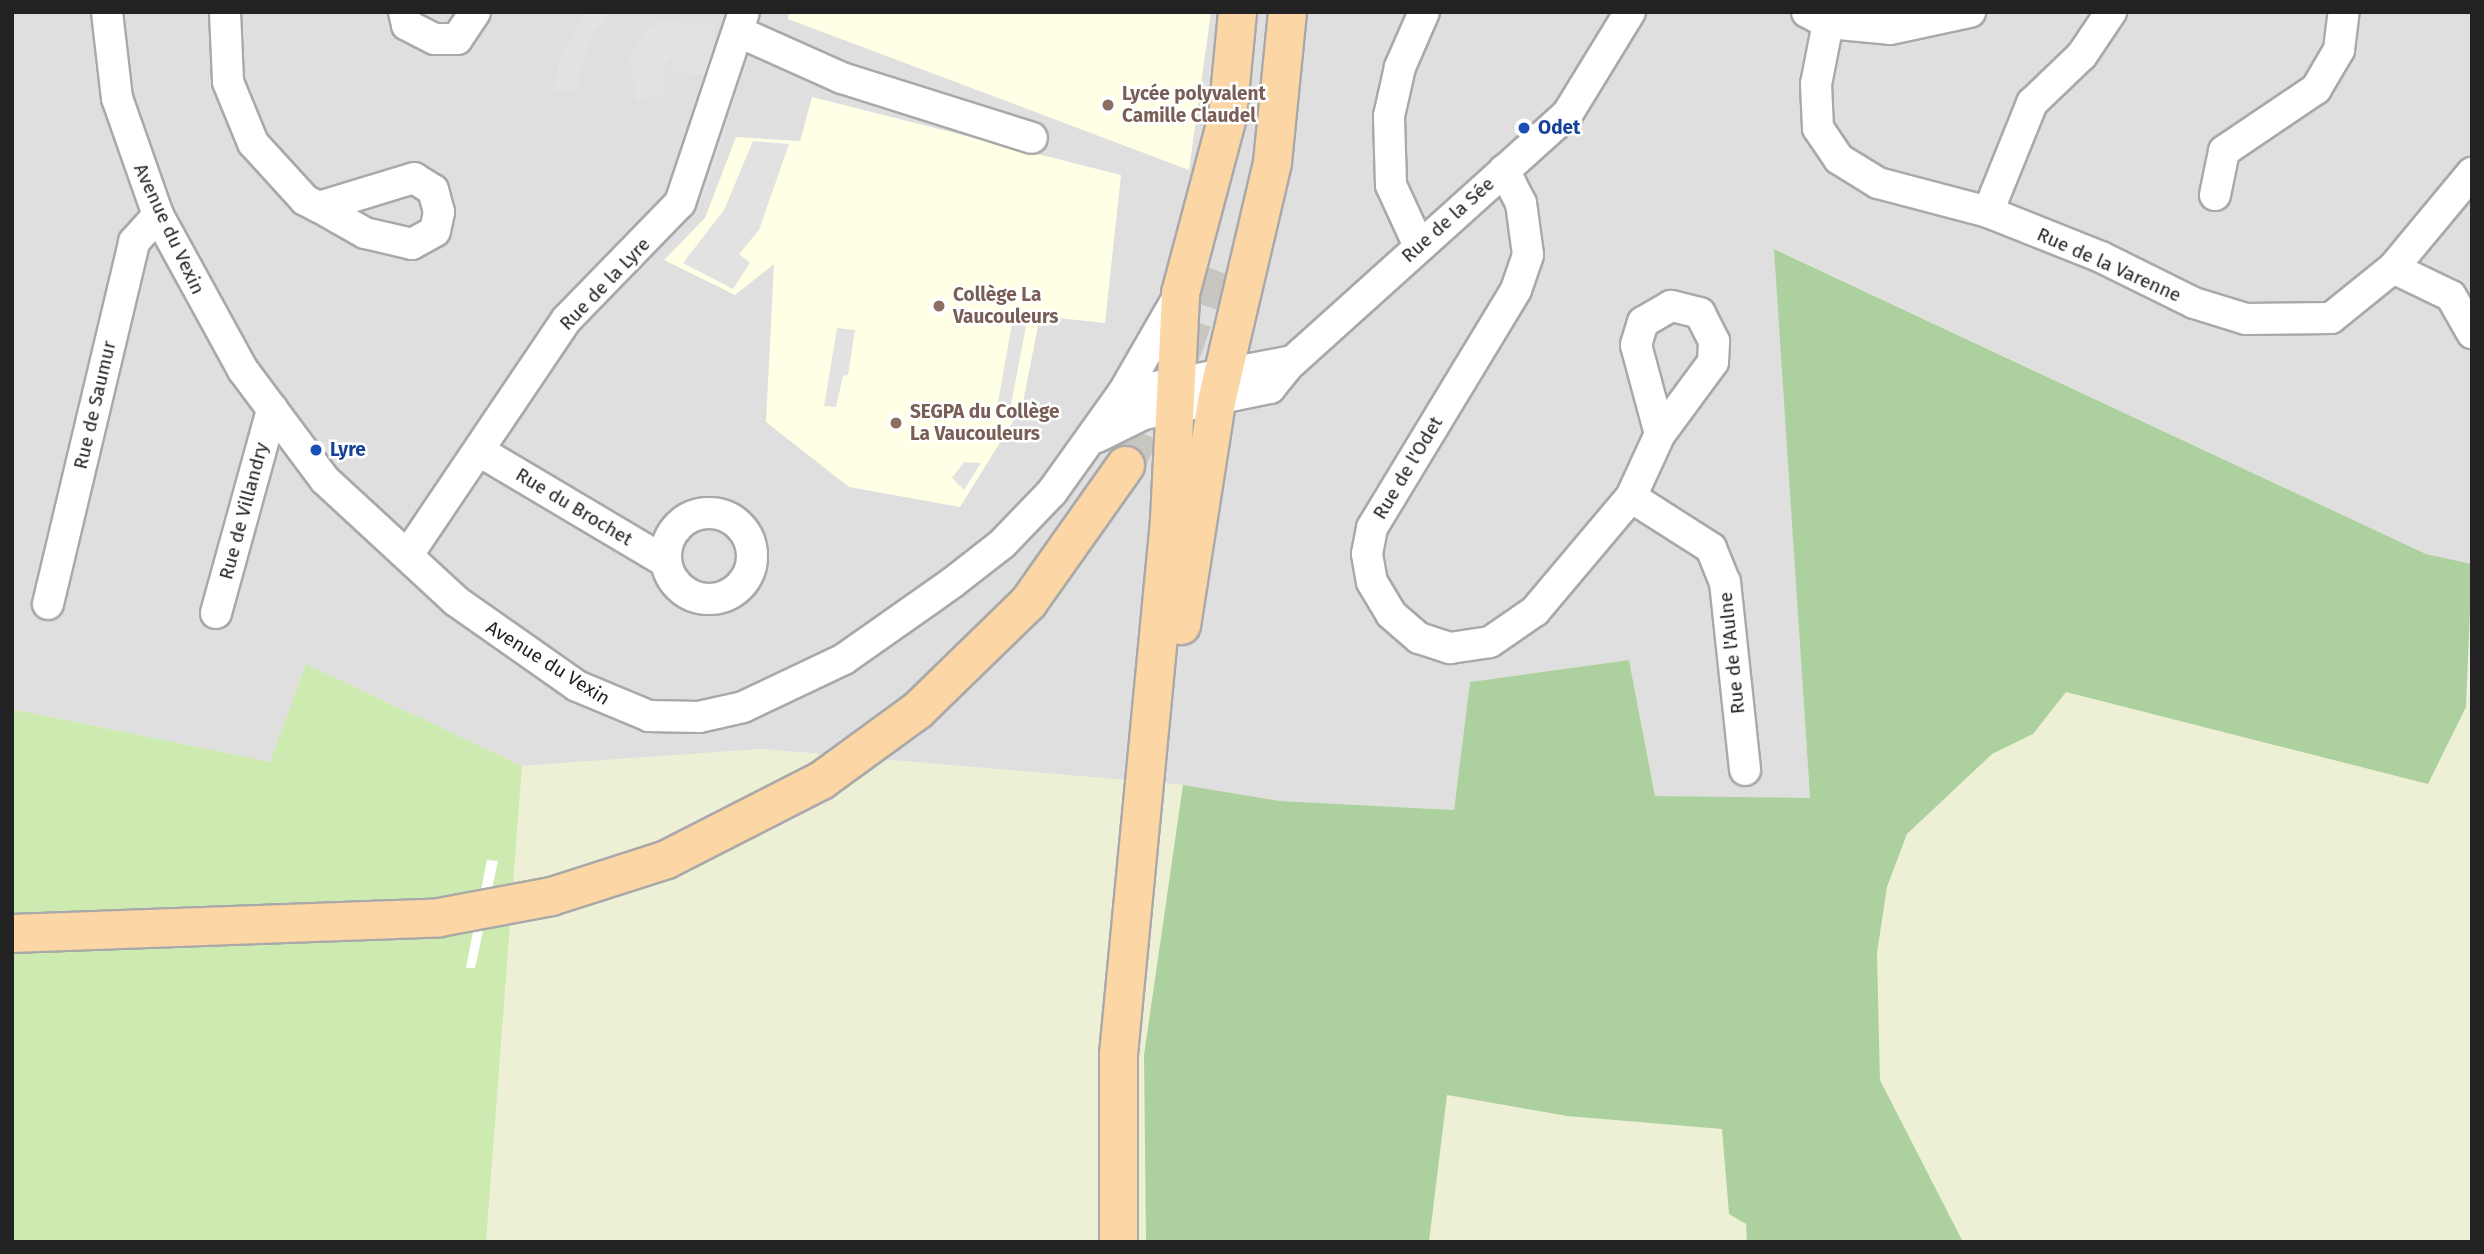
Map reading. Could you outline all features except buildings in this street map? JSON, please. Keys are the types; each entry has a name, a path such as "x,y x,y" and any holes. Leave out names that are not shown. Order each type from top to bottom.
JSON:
{"main road":[{"path":"1118,1242 1118,1054 1170,452 1180,293 1227,117 1237,12"},
{"path":"1216,256 1241,149 1258,12"},
{"path":"1135,848 1165,729 1220,388 1272,162 1287,12"},
{"path":"12,933 439,918 551,896 666,859 821,780 917,710 1028,602 1125,465"}],"street":[{"name":"Avenue du Vexin","path":"107,12 117,98 158,215 195,290 272,410 325,480 379,534 409,553 491,629 577,686 649,716 699,717 743,707 844,659 1002,544 1094,439 1180,293"},
{"path":"225,12 228,82 253,143 319,207"},
{"path":"404,12 416,30 457,39 475,12"},
{"path":"1419,246 1391,185 1389,117 1400,67 1424,12"},
{"name":"Rue de la Sée","path":"1220,388 1270,388 1293,361 1568,113 1630,12"},
{"path":"1818,18 1890,29 1970,12"},
{"path":"1988,212 2032,103 2082,55 2110,12"},
{"path":"2215,195 2224,151 2315,89 2339,50 2344,12"},
{"name":"Rue de la Varenne","path":"1818,18 1818,128 1839,159 1878,183 1988,212 2101,257 2194,303 2246,319 2330,318 2393,268 2472,173"},
{"name":"Rue de la Lyre","path":"409,553 481,452 567,319 680,203 741,22 835,75 1032,138"},
{"name":"Rue de l'Odet","path":"1504,170 1521,202 1528,255 1516,290 1372,528 1367,554 1372,582 1391,614 1419,638 1450,648 1490,642 1535,611 1631,497 1660,434"},
{"name":"Rue de Saumur","path":"48,604 134,242 158,215"},
{"path":"2393,268 2451,296 2472,333"},
{"path":"1123,393 1173,393 1220,388"},
{"path":"1094,439 1122,420 1173,393"},
{"name":"Rue de Villandry","path":"216,613 272,410"},
{"path":"1094,439 1128,427 1147,430 1170,452"},
{"name":"Rue du Brochet","path":"481,452 666,562"},
{"name":"Rue de l'Aulne","path":"1631,497 1710,548 1725,582 1745,770"}],"shaded area":[{"path":"12,12 2472,12 2472,564 2426,554 1775,249 1810,799 1655,796 1629,660 1470,682 1454,810 1280,801 1183,785 762,749 522,766 306,664 271,762 12,709"},
{"path":"585,12 612,12 593,33 575,92 554,92 559,60"},
{"name":"Lycée polyvalent Camille Claudel","path":"789,12 1211,12 1189,170 788,19"},
{"path":"661,21 716,25 710,76 672,72 672,57 662,67 666,94 636,101 630,56 645,30"},
{"path":"734,78 740,81 707,192 678,234 673,229 706,175"},
{"name":"Collège La Vaucouleurs","path":"812,97 1121,175 1105,323 1040,316 1022,407 960,507 849,487 766,422 774,264 735,295 664,260 705,218 736,137 800,141"},
{"path":"753,141 789,144 759,230 739,254 750,263 733,289 683,263 724,210"},
{"path":"1012,323 1026,326 1010,410 997,408"},
{"path":"837,328 855,330 848,375 843,376 836,407 824,406"},
{"path":"964,462 981,463 964,490 952,478"},
{"path":"2472,676 2472,1242 1963,1242 1880,1080 1877,953 1887,887 1907,835 1992,754 2033,734 2066,692 2428,784 2466,707"},
{"path":"762,749 1183,785 1144,1055 1146,1242 486,1242 522,766"},
{"path":"1447,1095 1567,1116 1723,1129 1729,1213 1746,1224 1747,1242 1429,1242"}],"green space":[{"path":"1774,249 2426,554 2472,564 2466,707 2428,784 2066,692 2033,734 1992,754 1907,834 1887,887 1877,953 1880,1080 1963,1242 1747,1242 1746,1224 1729,1214 1722,1129 1567,1116 1447,1095 1429,1242 1146,1242 1144,1055 1183,785 1280,801 1454,810 1470,682 1629,660 1655,796 1810,798"},
{"path":"306,664 522,766 486,1242 12,1242 12,709 270,762"}],"pier":[{"path":"487,860 498,861 475,968 466,968"}],"tunnel":[{"path":"1125,465 1181,355 1216,256"}],"place":[{"name":"Lycée polyvalent Camille Claudel","path":"1108,105"},
{"name":"Odet","path":"1524,128"},
{"name":"Collège La Vaucouleurs","path":"939,306"},
{"name":"SEGPA du Collège La Vaucouleurs","path":"896,423"},
{"name":"Lyre","path":"316,450"}]}
